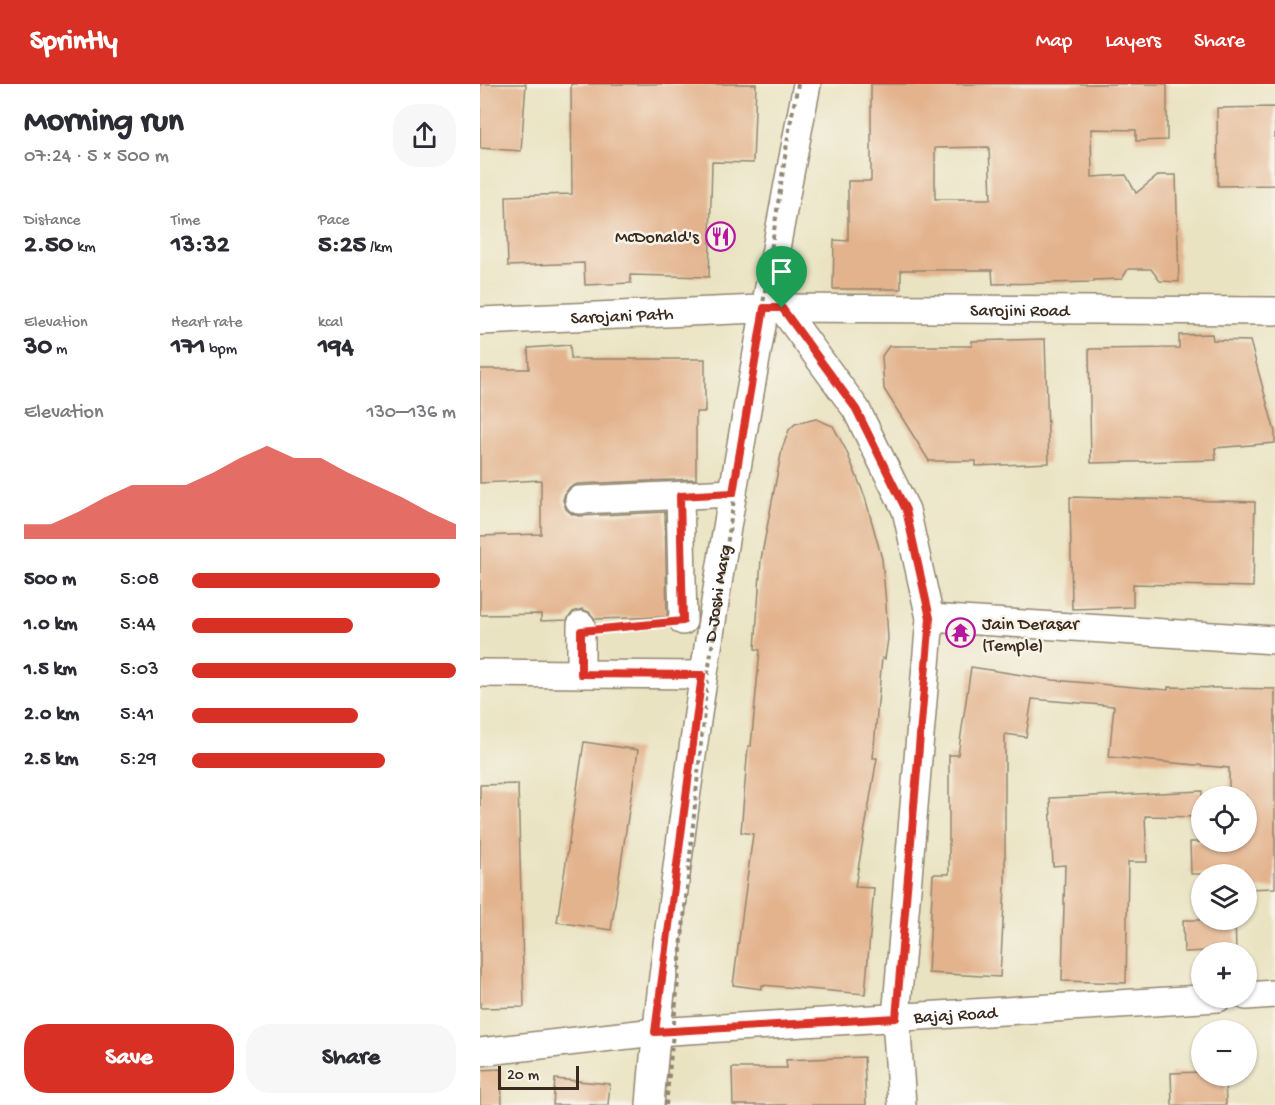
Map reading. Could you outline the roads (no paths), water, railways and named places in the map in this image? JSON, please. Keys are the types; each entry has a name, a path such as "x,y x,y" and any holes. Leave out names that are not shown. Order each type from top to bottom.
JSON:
{"street":[{"name":"D Joshi Marg","path":"650,1105 655,1032 702,675 733,493 773,308 807,84"},
{"name":"Sarojini Road","path":"773,308 1275,311"},
{"name":"Sarojani Path","path":"480,321 773,308"},
{"path":"773,308 856,409 906,510 930,618 896,1018 902,1105"},
{"path":"579,500 733,493"},
{"path":"680,496 681,621 712,619"},
{"path":"930,618 1275,640"},
{"path":"581,628 581,674"},
{"path":"480,673 702,675"},
{"path":"1257,995 1275,994"},
{"name":"Bajaj Road","path":"480,1052 655,1032 1191,1000"}],"place":[{"name":"McDonald's","path":"720,236"},
{"name":"Jain Derasar (Temple)","path":"961,633"}]}
